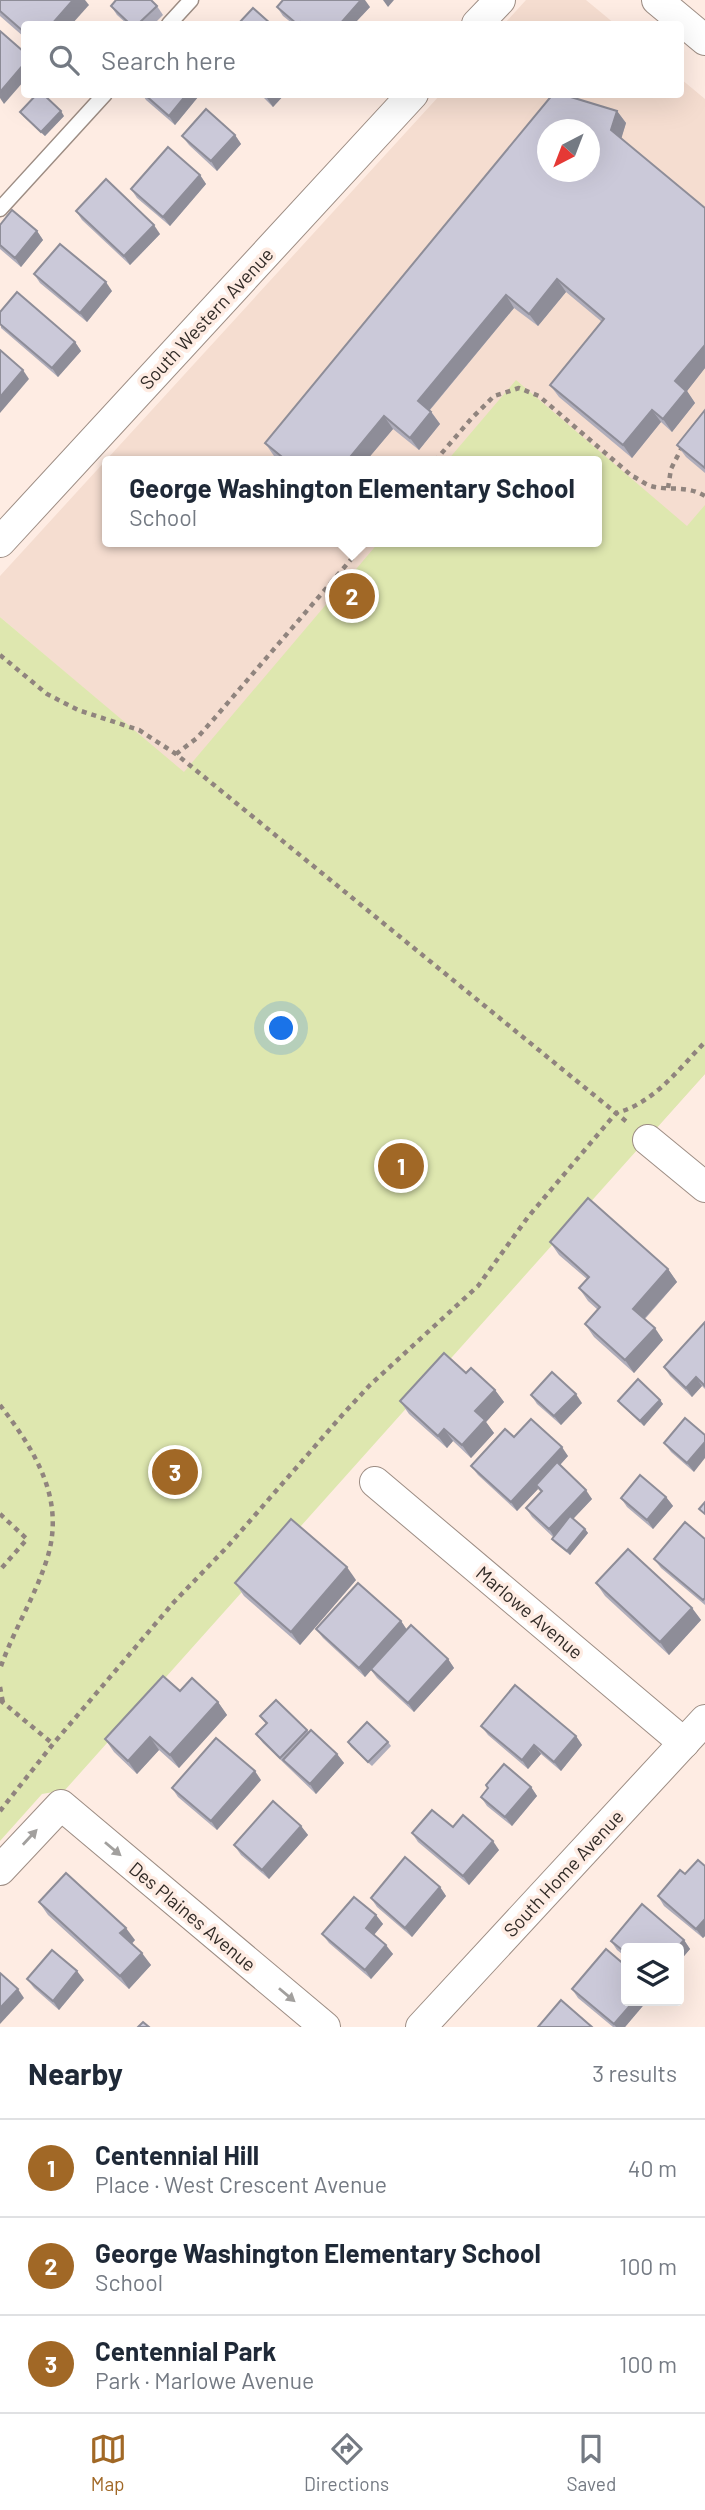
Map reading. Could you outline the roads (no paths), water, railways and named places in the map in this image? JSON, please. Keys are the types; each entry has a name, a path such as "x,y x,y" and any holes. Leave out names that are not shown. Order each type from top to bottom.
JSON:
{"street":[{"path":"480,21 500,0"},
{"path":"657,0 682,21"},
{"path":"684,22 705,40"},
{"name":"South Western Avenue","path":"0,542 409,98"},
{"path":"648,1140 705,1187"},
{"name":"Marlowe Avenue","path":"375,1482 684,1743"},
{"name":"South Home Avenue","path":"421,2027 705,1720"},
{"name":"Des Plaines Avenue","path":"0,1870 61,1805 325,2027"}],"lane":[{"path":"172,21 191,0"},
{"path":"0,209 101,98"}],"place":[{"name":"George Washington Elementary School","path":"352,596"},
{"name":"Centennial Hill","path":"401,1166"},
{"name":"Centennial Park","path":"175,1472"}]}
